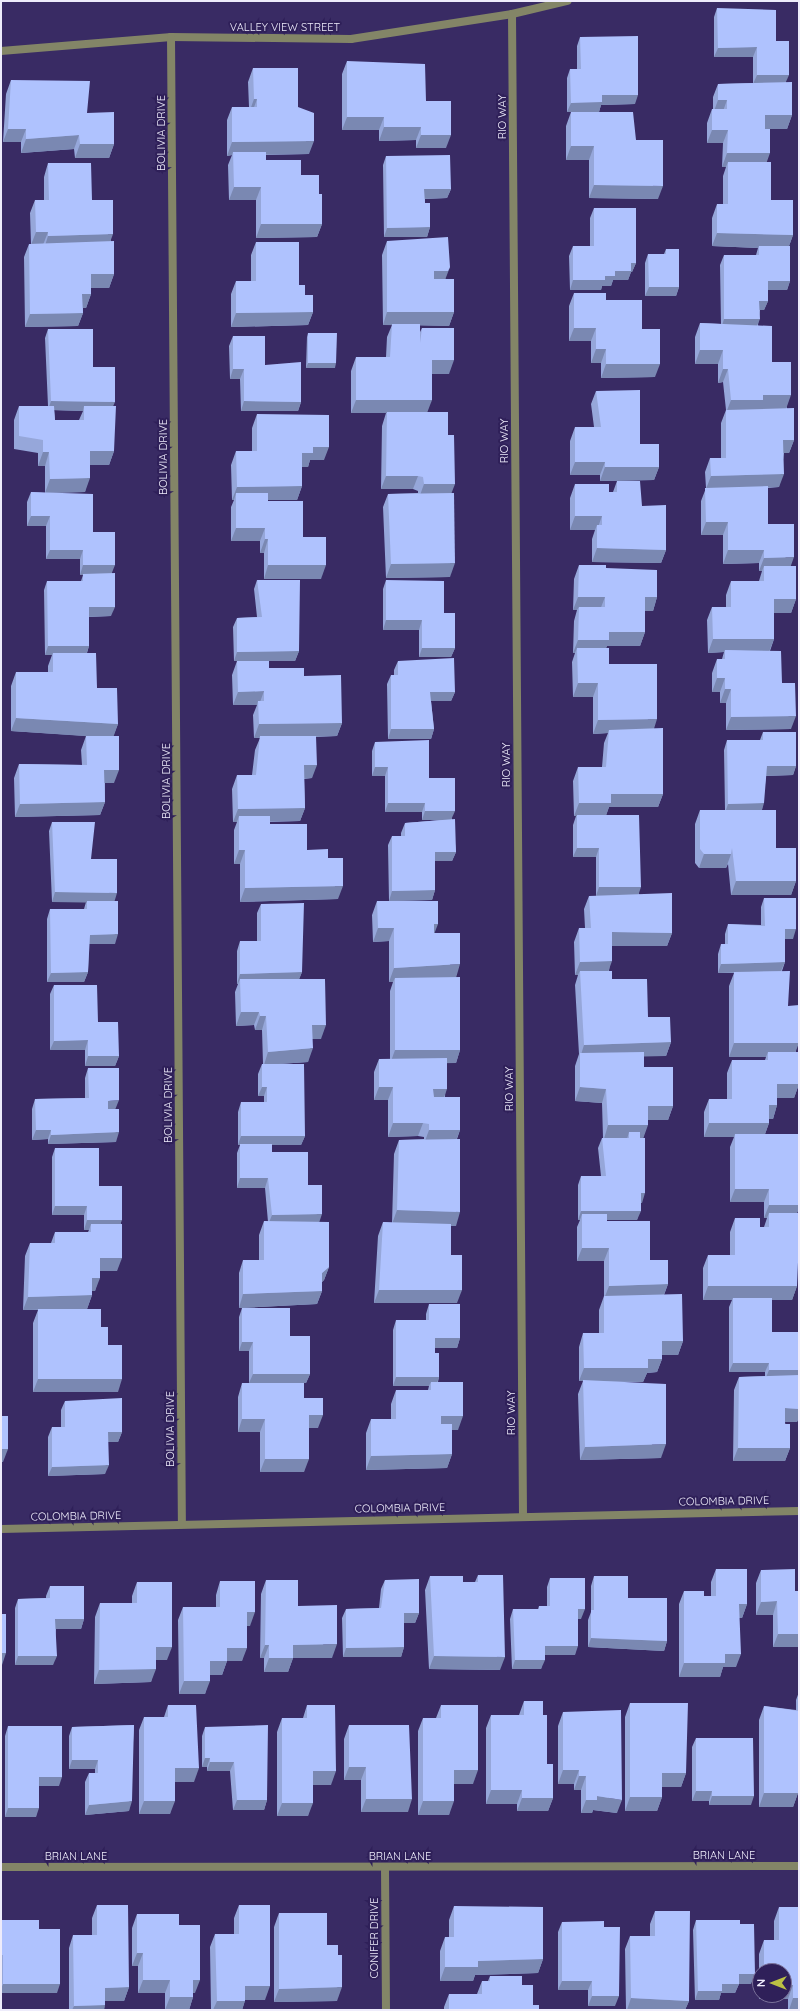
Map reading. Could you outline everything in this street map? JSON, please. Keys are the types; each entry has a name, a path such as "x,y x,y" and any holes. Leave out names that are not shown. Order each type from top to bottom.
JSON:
{"street":[{"name":"VALLEY VIEW STREET","path":"1,51 171,37 351,39 512,14 567,1"},
{"name":"RIO WAY","path":"512,14 523,1516"},
{"name":"BOLIVIA DRIVE","path":"171,37 182,1524"},
{"name":"COLOMBIA DRIVE","path":"1,1529 523,1516 799,1511"},
{"name":"CONIFER DRIVE","path":"384,1866 386,2010"},
{"name":"BRIAN LANE","path":"1,1868 799,1866"}],"building":[{"path":"717,8 776,10 776,41 789,41 789,75 757,75 757,47 718,48"},
{"path":"638,36 638,95 602,95 602,102 571,103 570,69 581,69 580,37"},
{"path":"347,61 425,64 426,101 451,101 451,135 421,135 421,127 384,127 384,117 347,117"},
{"path":"253,68 298,68 298,107 314,113 314,141 232,142 232,107 257,107 257,99 254,99"},
{"path":"11,80 90,81 87,113 114,112 114,144 80,144 79,135 26,139 26,129 8,129"},
{"path":"792,82 792,115 765,115 765,129 770,129 770,153 727,153 728,130 712,130 712,109 727,109 727,100 718,100 718,84"},
{"path":"571,112 633,112 636,140 663,140 663,186 594,185 594,146 571,146"},
{"path":"233,152 266,152 266,160 301,160 301,175 319,175 319,194 322,194 322,224 261,224 261,187 234,187"},
{"path":"450,155 451,189 424,189 425,203 430,203 430,227 387,228 386,156"},
{"path":"728,162 771,162 771,200 793,200 793,235 717,233 717,204 728,204"},
{"path":"48,163 91,163 92,200 113,200 113,234 48,236 48,232 36,232 35,200 49,200"},
{"path":"594,208 636,208 636,263 631,263 631,271 615,271 615,276 605,276 605,280 573,280 573,246 594,246"},
{"path":"448,237 450,267 448,271 434,271 434,279 454,279 454,312 387,312 387,241"},
{"path":"114,241 114,274 91,274 91,294 82,294 83,313 30,314 29,244"},
{"path":"256,242 299,242 299,285 305,285 305,295 313,295 313,312 236,313 236,281 256,281"},
{"path":"759,246 790,246 790,281 768,281 768,301 759,301 760,319 724,319 724,255 759,255"},
{"path":"666,249 679,249 679,287 649,287 648,254 666,254"},
{"path":"574,293 606,293 606,300 642,300 642,329 660,329 660,364 606,364 606,349 596,349 596,328 574,328"},
{"path":"700,323 772,326 772,362 791,362 791,395 763,395 763,400 731,400 728,369 723,369 723,350 700,350"},
{"path":"392,324 420,324 420,343 422,328 454,328 454,360 432,360 432,400 356,400 356,357 390,357"},
{"path":"48,329 93,329 93,367 115,367 115,402 51,401"},
{"path":"308,333 337,333 336,363 308,363"},
{"path":"233,336 265,336 265,365 301,362 301,402 244,401 244,369 233,369"},
{"path":"640,390 640,444 659,444 659,467 605,467 605,462 575,462 575,427 601,427 596,391"},
{"path":"19,406 54,406 55,420 84,420 84,406 116,406 114,451 90,451 90,478 50,479 49,452 43,452 43,440 19,436"},
{"path":"794,408 794,440 783,440 784,474 711,476 710,458 726,458 726,410"},
{"path":"387,412 448,412 448,435 454,435 455,484 424,484 423,477 418,476 386,476"},
{"path":"257,414 329,415 329,447 313,447 313,453 302,453 302,486 237,487 236,451 257,451"},
{"path":"617,481 640,481 642,506 666,505 666,550 597,548 597,525 602,525 602,516 575,516 575,484 609,484 609,492 617,492"},
{"path":"768,486 768,524 794,524 794,557 764,558 764,550 728,550 728,522 706,522 705,488"},
{"path":"31,492 93,494 93,532 115,532 115,565 83,565 83,550 50,550 50,516 31,516"},
{"path":"236,493 268,493 268,501 303,501 303,537 326,537 326,565 268,565 268,539 265,539 265,528 236,528"},
{"path":"454,493 455,563 391,564 388,494"},
{"path":"579,565 606,565 606,568 657,570 657,597 645,597 645,632 609,632 609,640 578,640 579,607 605,607 605,597 578,597"},
{"path":"764,566 796,566 796,599 774,599 774,639 713,639 712,607 731,607 731,581 764,581"},
{"path":"115,573 115,607 89,607 89,646 48,646 47,581 83,581 83,574"},
{"path":"257,580 300,580 299,651 237,652 237,618 262,617"},
{"path":"386,580 444,581 444,613 455,613 455,648 422,648 422,620 386,620"},
{"path":"577,648 609,648 609,664 657,664 657,719 598,720 598,683 578,683"},
{"path":"725,650 781,651 782,683 795,683 796,716 731,717 731,689 725,689 725,678 717,678 717,659 725,659"},
{"path":"53,653 96,653 97,688 117,688 118,724 16,718 16,672 53,672"},
{"path":"454,658 455,692 430,692 434,729 391,729 391,675 398,675 398,661"},
{"path":"237,661 269,661 269,668 304,668 304,676 341,675 342,723 259,724 258,701 264,701 264,691 238,692"},
{"path":"663,728 663,794 611,794 611,803 579,803 578,767 606,767 609,730"},
{"path":"763,732 796,732 796,766 767,766 764,803 728,804 727,740 763,740"},
{"path":"86,736 119,736 119,770 104,770 105,802 20,804 19,764 87,765"},
{"path":"260,736 316,736 317,765 304,765 305,808 238,809 237,775 256,775"},
{"path":"429,740 429,778 455,778 455,811 425,811 425,803 388,803 388,767 375,767 375,742"},
{"path":"700,810 776,810 776,848 796,848 796,881 736,881 732,848 731,854 704,854 700,849"},
{"path":"577,815 639,815 641,887 599,887 599,848 577,848"},
{"path":"239,816 270,816 270,824 307,824 307,850 328,849 328,858 343,858 343,886 245,888 245,850 239,850"},
{"path":"455,819 456,852 435,852 435,890 392,891 392,836 405,836 405,823"},
{"path":"52,822 95,822 91,859 117,859 117,893 55,892"},
{"path":"672,893 672,933 612,932 612,961 580,962 579,928 591,928 589,896"},
{"path":"764,898 796,898 796,929 785,929 785,962 721,964 721,944 728,944 728,924 765,926"},
{"path":"87,901 118,901 118,934 90,935 88,972 51,973 50,909 87,909"},
{"path":"377,901 438,901 438,924 434,924 434,933 460,933 460,964 394,968 394,928 378,928"},
{"path":"304,903 302,972 240,974 240,941 261,941 261,904"},
{"path":"580,971 612,971 612,979 647,979 648,1017 670,1017 671,1042 584,1045"},
{"path":"790,971 788,1006 799,1005 799,1043 734,1043 734,972"},
{"path":"460,977 460,1050 395,1050 395,978"},
{"path":"240,979 325,979 326,1025 312,1025 313,1048 268,1052 266,1016 260,1016 259,1012 241,1012"},
{"path":"54,985 97,985 98,1022 118,1022 119,1056 88,1056 88,1040 54,1041"},
{"path":"644,1052 644,1067 673,1067 673,1106 648,1106 648,1125 608,1125 606,1089 580,1087 580,1053"},
{"path":"768,1052 799,1052 799,1084 777,1084 777,1105 769,1105 769,1123 709,1123 709,1099 732,1099 732,1060 768,1060"},
{"path":"447,1058 447,1089 433,1089 434,1097 460,1097 460,1130 429,1130 429,1124 393,1123 393,1087 379,1087 379,1059"},
{"path":"262,1064 304,1064 305,1136 241,1136 241,1102 267,1102 267,1087 262,1087"},
{"path":"88,1068 119,1068 119,1100 108,1101 108,1109 119,1109 119,1132 51,1135 51,1130 36,1130 35,1099 89,1098"},
{"path":"629,1132 640,1132 640,1138 645,1138 645,1193 641,1193 641,1211 581,1211 581,1176 606,1176 602,1138 629,1138"},
{"path":"735,1134 799,1134 799,1205 769,1205 769,1189 735,1189"},
{"path":"460,1139 460,1212 397,1210 399,1140"},
{"path":"240,1144 272,1144 272,1152 308,1152 308,1185 322,1185 322,1214 272,1215 268,1178 240,1178"},
{"path":"55,1148 99,1148 99,1186 122,1186 122,1220 87,1220 87,1206 55,1206"},
{"path":"769,1213 799,1213 797,1286 708,1286 708,1255 735,1255 735,1218 760,1218 760,1227 769,1227"},
{"path":"582,1214 607,1214 607,1221 650,1221 650,1260 668,1260 668,1284 609,1286 609,1248 582,1248"},
{"path":"264,1221 329,1222 329,1267 322,1273 322,1291 243,1294 243,1260 264,1260"},
{"path":"383,1222 451,1224 451,1255 462,1255 462,1290 379,1290"},
{"path":"91,1224 122,1224 122,1258 100,1258 100,1278 92,1278 92,1295 28,1297 30,1243 55,1243 55,1232 91,1232"},
{"path":"682,1294 683,1341 662,1341 662,1359 648,1359 648,1368 584,1368 583,1333 604,1333 604,1296"},
{"path":"733,1298 772,1298 772,1332 799,1332 799,1370 769,1370 769,1363 733,1363"},
{"path":"429,1304 460,1304 460,1338 435,1338 435,1353 439,1353 439,1377 396,1377 396,1320 429,1320"},
{"path":"242,1308 290,1308 290,1336 310,1336 310,1374 253,1374 253,1342 242,1342"},
{"path":"38,1309 101,1309 101,1327 108,1327 108,1345 122,1345 122,1379 38,1379"},
{"path":"799,1375 799,1409 785,1408 785,1424 790,1424 790,1448 738,1448 739,1377"},
{"path":"583,1380 666,1384 666,1444 585,1447"},
{"path":"431,1382 463,1382 463,1416 441,1416 441,1424 452,1424 452,1454 371,1456 371,1419 396,1419 396,1390 431,1390"},
{"path":"242,1383 304,1383 304,1398 323,1398 323,1415 309,1415 309,1459 265,1459 265,1419 242,1419"},
{"path":"122,1398 122,1432 108,1432 109,1465 52,1467 52,1427 65,1427 65,1401"},
{"path":"1,1405 2,1416 8,1416 8,1449 1,1449"},
{"path":"716,1569 747,1569 747,1604 739,1604 741,1654 725,1654 725,1663 684,1663 684,1591 704,1591 704,1596 716,1596"},
{"path":"795,1569 795,1591 799,1591 799,1634 778,1634 777,1601 761,1602 761,1570"},
{"path":"478,1575 503,1575 505,1657 434,1656 430,1576 463,1576 463,1582 478,1582"},
{"path":"594,1576 628,1576 628,1598 667,1598 667,1641 591,1638 591,1610 594,1610"},
{"path":"550,1578 585,1578 585,1609 578,1609 578,1646 545,1646 545,1660 515,1660 513,1609 539,1609 539,1606 550,1606"},
{"path":"419,1579 419,1613 404,1613 404,1647 346,1648 346,1609 381,1608 385,1580"},
{"path":"266,1580 298,1580 298,1606 337,1605 337,1644 293,1645 293,1658 269,1658 269,1645 265,1645"},
{"path":"220,1581 255,1581 255,1612 247,1612 247,1648 227,1648 227,1661 210,1661 210,1681 184,1681 183,1607 220,1607"},
{"path":"137,1582 172,1582 172,1647 156,1647 156,1669 99,1670 100,1603 137,1603"},
{"path":"50,1586 84,1586 84,1619 55,1619 57,1656 18,1656 18,1599 50,1598"},
{"path":"1,1614 6,1614 6,1653 2,1653 2,1665 1,1665"},
{"path":"524,1701 543,1701 543,1715 547,1715 547,1764 553,1764 553,1798 522,1798 522,1790 491,1790 491,1715 524,1715"},
{"path":"630,1703 688,1703 686,1773 662,1773 662,1797 630,1797"},
{"path":"168,1705 196,1705 199,1768 175,1768 175,1801 144,1801 144,1717 168,1717"},
{"path":"307,1705 335,1705 336,1771 313,1771 313,1803 282,1803 282,1718 307,1718"},
{"path":"441,1705 478,1705 478,1770 454,1770 454,1801 423,1801 423,1718 441,1718"},
{"path":"764,1706 799,1711 798,1793 764,1793"},
{"path":"621,1710 622,1800 597,1796 597,1800 586,1800 586,1776 579,1776 579,1770 563,1770 563,1712"},
{"path":"134,1725 132,1801 89,1805 89,1773 98,1773 98,1760 72,1760 72,1727"},
{"path":"268,1725 267,1800 237,1800 234,1762 210,1762 210,1758 205,1758 205,1727"},
{"path":"349,1725 409,1725 412,1799 366,1799 366,1767 349,1767"},
{"path":"8,1726 62,1726 62,1777 39,1777 39,1808 8,1808"},
{"path":"696,1738 753,1738 754,1796 712,1796 712,1791 696,1791"},
{"path":"97,1905 128,1905 129,1987 105,1988 105,2005 74,2006 73,1935 97,1935"},
{"path":"239,1905 270,1905 270,1986 245,1986 245,2001 217,2001 215,1934 239,1934"},
{"path":"454,1906 543,1907 543,1959 478,1961 478,1967 445,1967 445,1937 454,1937"},
{"path":"779,1907 799,1907 799,1998 793,1998 792,1963 764,1963 764,1940 779,1940"},
{"path":"655,1911 690,1911 689,2001 631,1998 630,1936 655,1936"},
{"path":"279,1913 327,1913 327,1945 338,1945 338,1955 342,1955 342,1987 279,1989"},
{"path":"137,1914 179,1914 179,1925 200,1925 200,1980 193,1980 193,1997 170,1997 170,1980 143,1980 143,1953 137,1953"},
{"path":"1,1920 39,1920 39,1929 60,1929 60,1984 3,1984"},
{"path":"696,1920 740,1920 740,1924 754,1924 755,1963 752,1963 752,1974 739,1974 739,1984 722,1984 722,1991 698,1991"},
{"path":"604,1921 604,1927 620,1927 619,1996 592,1996 592,1981 562,1981 562,1922"},
{"path":"490,1976 522,1976 522,1985 533,1985 533,2005 539,2005 539,2010 449,2010 449,1994 482,1994 482,1981 490,1981"}]}
